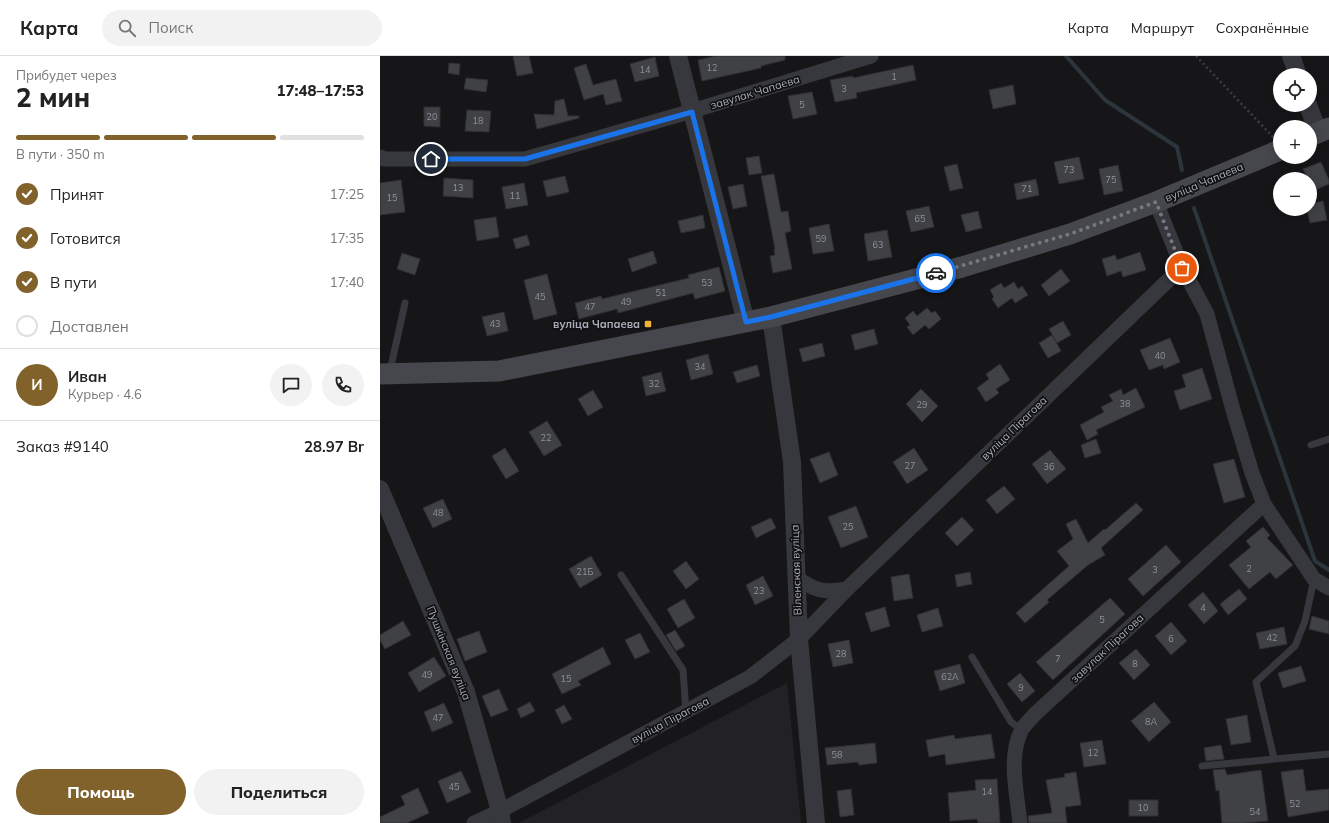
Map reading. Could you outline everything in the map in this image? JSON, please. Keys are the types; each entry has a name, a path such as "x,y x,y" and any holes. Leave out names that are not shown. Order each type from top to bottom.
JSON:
{"main road":[{"name":"вуліца Чапаева","path":"385,374 499,371 771,317 998,256 1070,234 1156,202 1273,146"}],"street":[{"path":"678,56 746,322"},
{"name":"завулак Чапаева","path":"380,157 384,159 525,159 692,112 871,56"},
{"path":"1291,56 1295,68"},
{"path":"1311,112 1319,132"},
{"path":"1156,202 1182,268 1207,314 1233,410 1252,473 1264,504 1314,579 1329,588"},
{"name":"вуліца Пірагова","path":"474,823 501,817 750,677 799,639 847,589 1182,268"},
{"name":"Віленская вуліца","path":"771,317 792,462 799,639 816,823"},
{"name":"Пушкінская вуліца","path":"381,493 466,692 501,817"},
{"name":"завулак Пірагова","path":"1020,823 1014,768 1015,751 1022,730 1035,714 1264,504"},
{"path":"796,577 817,589 831,592 847,589"}],"lane":[{"path":"385,374 405,303"},
{"path":"1311,445 1329,439"},
{"path":"621,575 683,670 686,712"},
{"path":"1274,758 1256,682 1295,646 1305,621 1314,579"},
{"path":"972,657 1011,722 1022,730"},
{"path":"1202,766 1329,754"}],"path":[{"path":"1196,56 1273,140"}],"shaded area":[{"path":"787,683 801,823 519,823"}],"building":[{"path":"513,56 529,56 533,73 517,76"},
{"path":"716,56 785,56 785,60 761,66 761,68 702,81 698,60"},
{"path":"655,57 659,76 635,82 630,64"},
{"path":"449,63 460,64 459,75 448,73"},
{"path":"586,64 593,85 616,79 622,101 606,105 603,94 584,100 574,68"},
{"path":"913,65 916,80 856,93 857,98 835,102 830,80 853,76 853,78"},
{"path":"466,78 488,80 486,92 464,89"},
{"path":"1013,85 1016,104 993,109 989,90"},
{"path":"812,92 817,114 793,119 788,96"},
{"path":"564,99 568,116 579,116 579,118 537,129 534,114 554,115 555,101"},
{"path":"424,107 440,107 440,127 424,126"},
{"path":"467,110 491,111 489,132 465,131"},
{"path":"759,156 762,173 749,175 746,158"},
{"path":"1079,157 1084,179 1059,184 1054,162"},
{"path":"1321,162 1329,180 1329,184 1317,189 1317,172 1304,172 1303,169"},
{"path":"957,164 963,188 950,191 944,167"},
{"path":"1118,165 1123,191 1104,195 1099,169"},
{"path":"774,174 781,212 788,211 791,231 785,233 792,269 773,273 770,256 775,255 775,249 761,176"},
{"path":"565,176 569,192 547,197 543,181"},
{"path":"444,178 473,180 473,198 443,196"},
{"path":"1036,179 1039,195 1017,200 1014,184"},
{"path":"401,180 405,212 380,215 380,183"},
{"path":"524,183 528,205 506,209 502,187"},
{"path":"743,184 747,206 733,209 728,187"},
{"path":"1323,201 1327,220 1310,223 1308,216 1317,216 1317,202"},
{"path":"929,206 934,227 911,232 906,211"},
{"path":"978,211 982,228 966,232 961,215"},
{"path":"703,215 705,228 681,233 678,221"},
{"path":"496,217 499,237 477,241 474,220"},
{"path":"829,224 834,251 813,254 809,228"},
{"path":"887,230 892,257 868,261 864,234"},
{"path":"527,235 530,245 516,249 513,239"},
{"path":"653,251 657,263 632,272 628,259"},
{"path":"1140,252 1146,270 1123,277 1121,271 1107,276 1102,259 1115,255 1117,260"},
{"path":"402,253 420,259 415,275 397,269"},
{"path":"719,267 725,291 695,299 693,293 618,313 617,309 579,319 575,303 601,296 602,299 689,278 688,275"},
{"path":"1061,269 1070,281 1049,296 1041,285"},
{"path":"547,274 557,314 534,320 524,280"},
{"path":"1014,282 1018,289 1022,286 1028,295 1015,303 1012,298 998,308 992,299 994,297 990,290 1001,283 1004,288"},
{"path":"927,308 932,313 935,311 941,319 929,329 925,325 913,335 907,327 910,325 905,318 913,311 917,316"},
{"path":"504,312 508,331 487,336 482,317"},
{"path":"1063,321 1071,335 1057,343 1049,329"},
{"path":"874,329 878,344 855,350 851,335"},
{"path":"1052,335 1061,351 1048,358 1039,343"},
{"path":"1170,338 1180,362 1164,369 1163,365 1149,370 1140,350"},
{"path":"822,343 825,356 803,362 799,349"},
{"path":"708,354 713,374 691,380 686,360"},
{"path":"1000,364 1010,380 996,389 999,393 986,402 977,388 989,379 986,374"},
{"path":"757,365 760,376 737,383 733,372"},
{"path":"1202,368 1212,399 1180,410 1174,391 1186,387 1182,375"},
{"path":"661,372 666,391 646,396 642,377"},
{"path":"1136,388 1145,407 1096,430 1098,434 1087,440 1080,425 1104,412 1101,407 1113,401 1109,395 1121,389 1123,395"},
{"path":"921,389 938,406 922,422 906,404"},
{"path":"593,390 603,407 588,416 578,399"},
{"path":"547,421 562,445 544,456 529,432"},
{"path":"1096,439 1101,453 1085,458 1081,445"},
{"path":"505,448 519,471 506,479 492,456"},
{"path":"914,448 928,470 907,484 893,462"},
{"path":"1050,450 1066,469 1047,484 1032,464"},
{"path":"829,452 838,475 820,483 810,459"},
{"path":"1234,459 1245,497 1224,503 1213,464"},
{"path":"1004,486 1015,499 997,514 986,500"},
{"path":"443,499 452,519 433,528 423,508"},
{"path":"1136,503 1143,510 1101,548 1105,555 1088,565 1047,600 1049,602 1025,623 1016,613 1069,566 1057,551 1073,539 1066,524 1076,519 1088,543"},
{"path":"856,506 868,537 841,548 828,517"},
{"path":"962,517 974,530 957,546 945,533"},
{"path":"771,518 776,528 756,538 751,527"},
{"path":"1263,527 1270,535 1267,538 1293,565 1276,579 1270,572 1249,589 1229,565 1251,547 1246,541"},
{"path":"1166,545 1181,562 1143,596 1128,579"},
{"path":"591,556 602,575 580,588 569,569"},
{"path":"686,561 699,579 686,589 673,571"},
{"path":"970,572 972,584 957,587 955,575"},
{"path":"909,574 913,598 894,601 891,577"},
{"path":"763,576 773,596 755,605 746,585"},
{"path":"1239,589 1247,599 1228,615 1220,604"},
{"path":"1203,592 1218,611 1204,624 1188,605"},
{"path":"1110,598 1125,614 1053,680 1036,662"},
{"path":"684,599 695,618 678,628 667,609"},
{"path":"885,607 890,626 871,632 865,613"},
{"path":"938,608 943,626 922,632 917,615"},
{"path":"1312,616 1329,621 1329,634 1309,629"},
{"path":"403,621 411,635 385,649 380,640 380,635"},
{"path":"1171,622 1187,641 1171,655 1155,636"},
{"path":"1284,627 1287,644 1260,649 1256,633"},
{"path":"675,630 685,646 676,651 666,635"},
{"path":"479,631 487,652 465,661 457,639"},
{"path":"640,633 650,652 635,659 625,640"},
{"path":"849,640 853,663 833,667 828,644"},
{"path":"603,647 611,664 578,681 581,685 562,694 552,674"},
{"path":"1136,649 1150,665 1134,680 1119,663"},
{"path":"434,657 446,676 419,692 408,673"},
{"path":"960,664 965,683 940,691 934,671"},
{"path":"1301,666 1306,681 1283,688 1278,673"},
{"path":"1020,673 1035,691 1022,702 1007,684"},
{"path":"499,689 508,710 491,717 482,696"},
{"path":"530,702 535,711 521,718 517,709"},
{"path":"1154,702 1171,722 1149,742 1131,721"},
{"path":"444,703 453,723 432,732 424,712"},
{"path":"564,705 572,719 562,724 555,710"},
{"path":"1247,715 1251,742 1231,745 1226,719"},
{"path":"991,734 995,758 946,765 945,754 929,757 926,740 954,735 955,739"},
{"path":"1102,740 1106,764 1084,767 1080,743"},
{"path":"875,743 877,763 859,765 858,762 827,765 825,748"},
{"path":"1221,745 1224,759 1206,761 1204,748"},
{"path":"1225,769 1227,775 1261,770 1268,821 1222,823 1219,790 1216,791 1213,770"},
{"path":"1303,769 1306,791 1329,789 1329,810 1288,817 1281,772"},
{"path":"461,771 471,792 447,803 438,781"},
{"path":"1076,772 1081,805 1065,807 1067,823 1029,823 1028,816 1052,813 1046,780 1065,777 1064,774"},
{"path":"997,779 1000,823 978,823 977,819 950,821 948,793 976,790 975,780"},
{"path":"418,788 429,813 407,823 380,823 380,817 405,805 401,796"},
{"path":"851,789 854,815 840,817 837,791"},
{"path":"1129,800 1158,800 1158,816 1129,816"}],"waterway":[{"path":"1066,56 1105,100 1177,147 1182,170"},
{"path":"1194,208 1315,561 1329,570"}],"way so far":[{"path":"936,273 1070,234 1156,202 1182,268"}],"place":[{"name":"вуліца Чапаева","path":"648,324"}],"route":[{"path":"431,159 525,159 692,112 746,322 771,317 936,273"}]}
